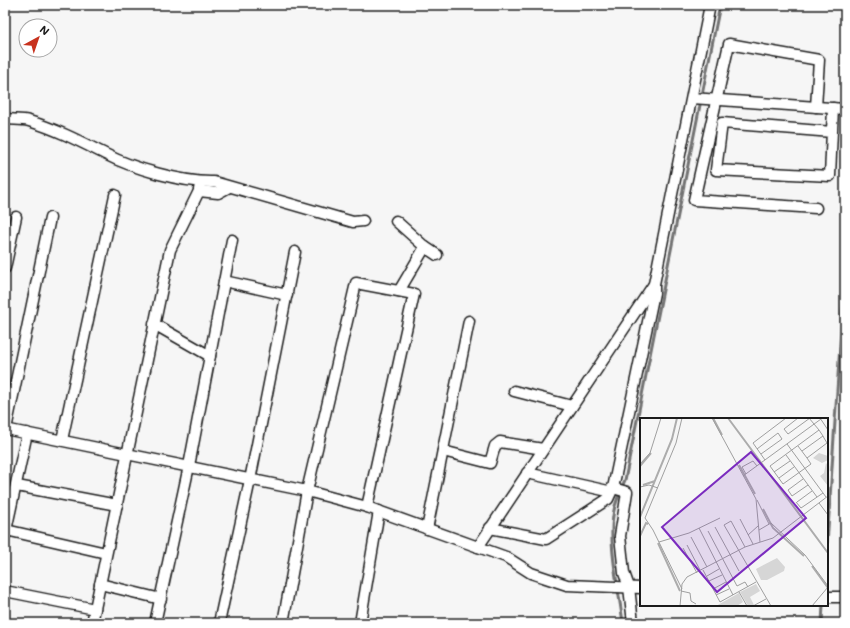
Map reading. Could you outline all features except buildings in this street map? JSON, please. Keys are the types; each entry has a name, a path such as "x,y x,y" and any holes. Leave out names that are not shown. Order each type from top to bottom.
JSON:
{"street":[{"path":"490,528 546,538 608,499 613,488 654,293 654,284 710,5"},
{"path":"816,107 819,60 729,44 694,200 816,208"},
{"path":"692,98 845,109"},
{"path":"832,132 722,123 716,170 830,176 832,132 833,108"},
{"path":"5,119 28,121 82,142 122,162 218,193 229,187 353,222 363,220"},
{"path":"92,623 170,250 200,187"},
{"path":"62,440 115,195"},
{"path":"5,268 16,217"},
{"path":"50,218 6,429 306,491 367,507 506,557 531,573 568,584 640,588"},
{"path":"396,221 424,247 437,255"},
{"path":"155,623 189,466 232,240"},
{"path":"399,291 424,247"},
{"path":"219,623 250,480 295,252"},
{"path":"224,280 287,295"},
{"path":"284,623 306,491 356,283 414,294 367,507"},
{"path":"478,547 654,284"},
{"path":"427,529 469,321"},
{"path":"154,324 210,356"},
{"path":"514,391 572,406"},
{"path":"27,433 6,533 106,553"},
{"path":"443,452 490,463 495,446 500,442 542,450"},
{"path":"527,473 608,491 613,488 627,492 620,536 624,573 629,587 633,623"},
{"path":"17,486 117,505"},
{"path":"360,623 379,511"},
{"path":"100,584 161,599"},
{"path":"5,591 95,609"},
{"path":"829,597 845,597"}],"waterway":[{"path":"623,623 616,580 613,548 612,533 615,506 625,480 720,5"},
{"path":"828,529 845,268"},
{"path":"822,623 823,606"}]}
